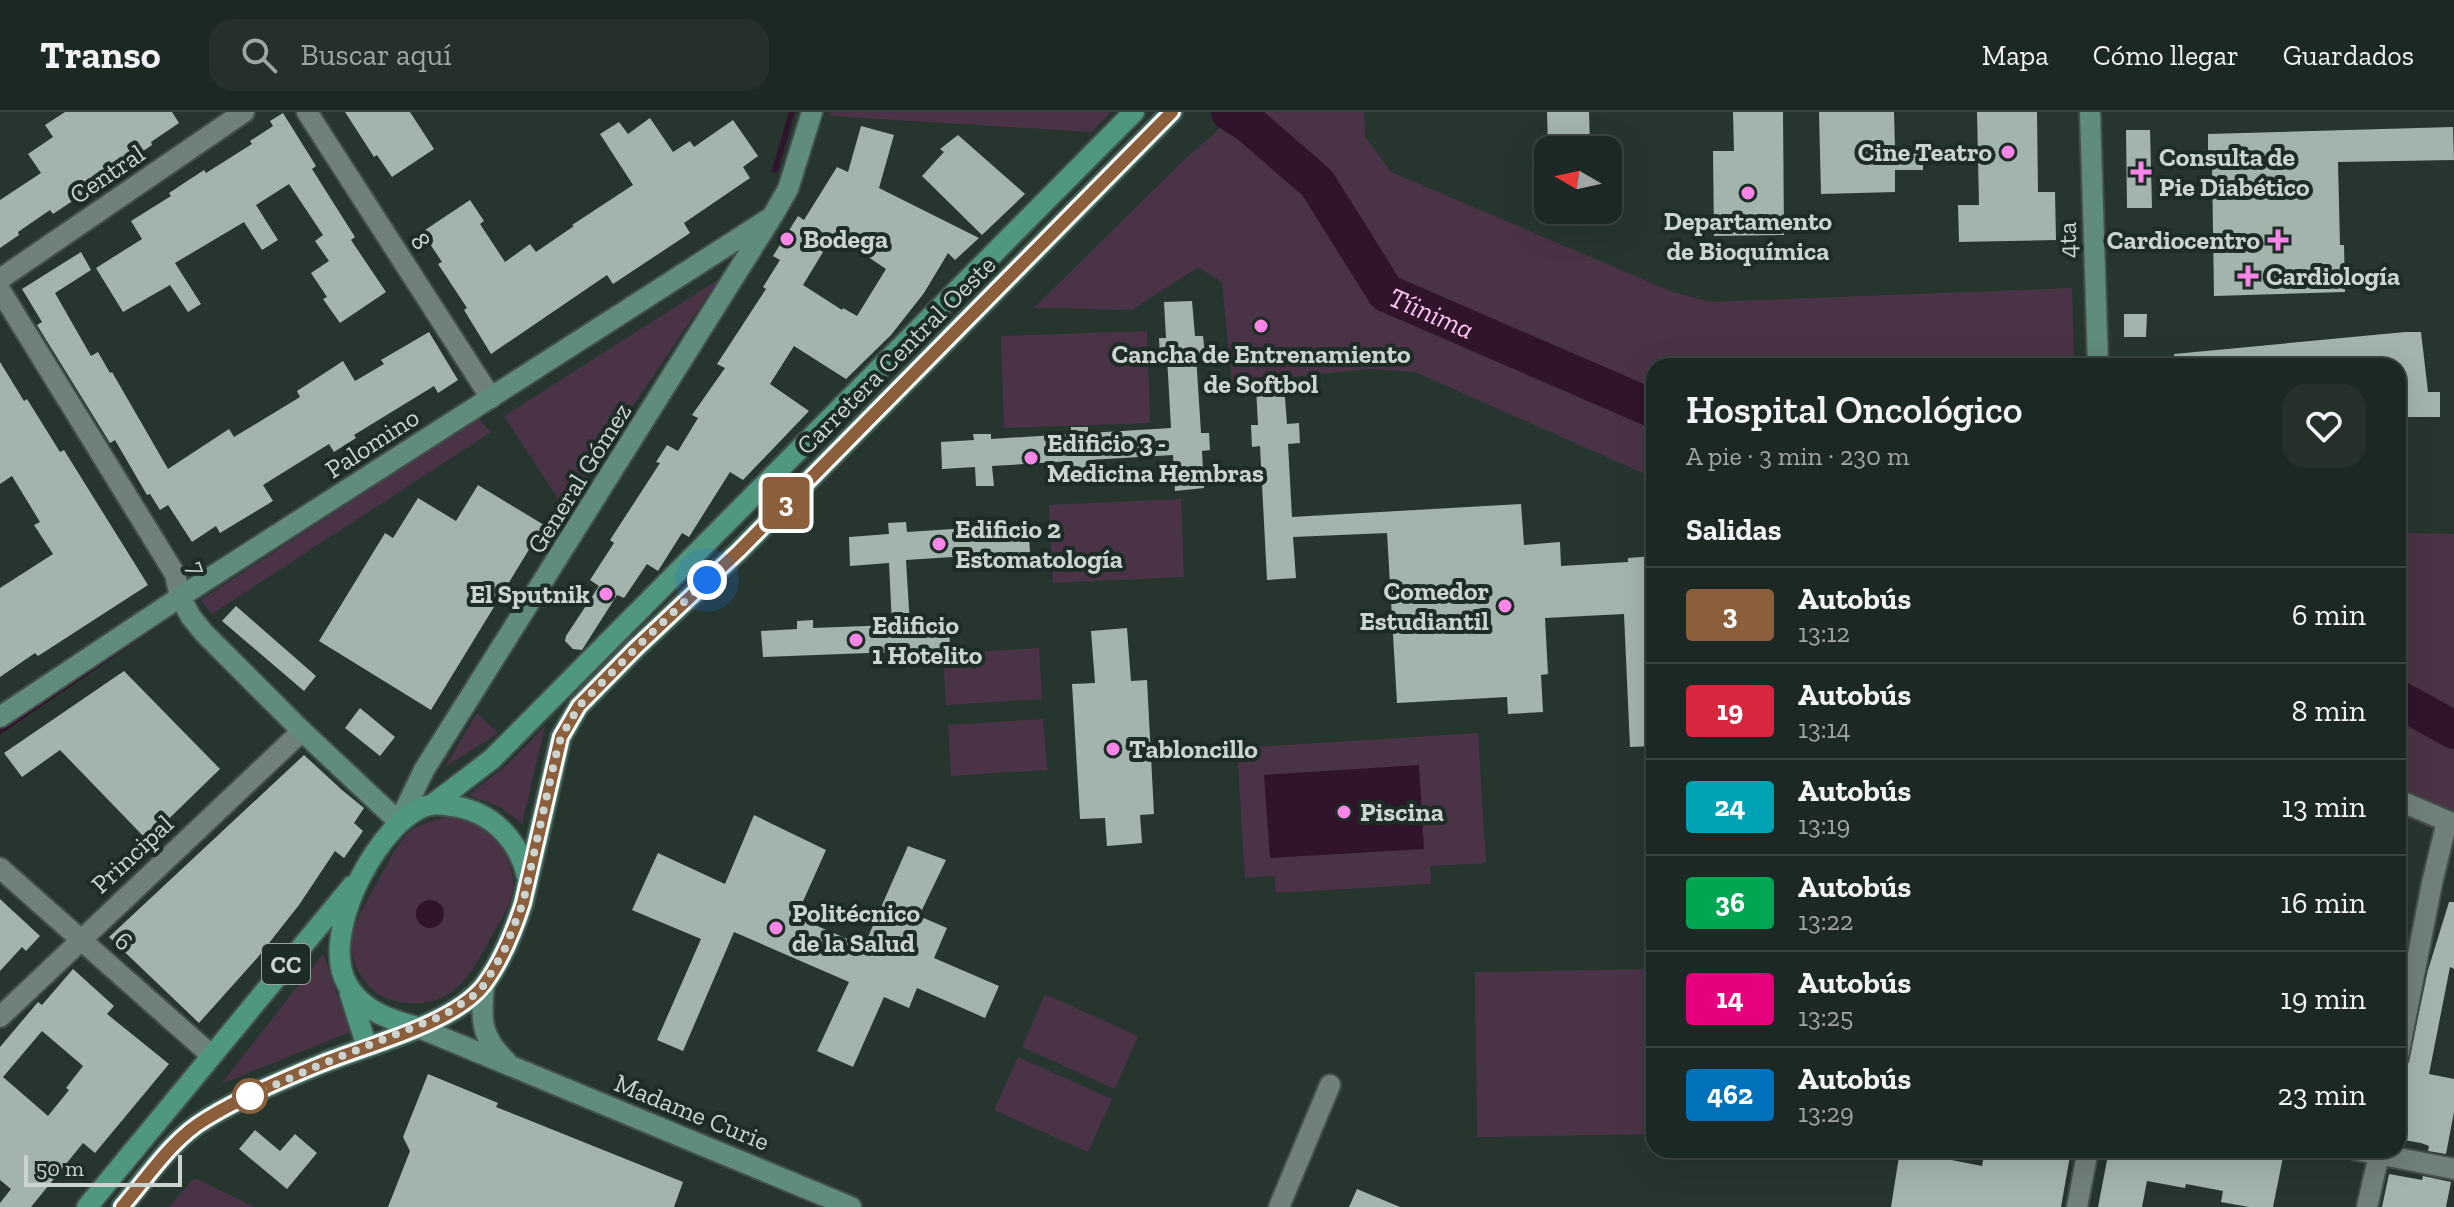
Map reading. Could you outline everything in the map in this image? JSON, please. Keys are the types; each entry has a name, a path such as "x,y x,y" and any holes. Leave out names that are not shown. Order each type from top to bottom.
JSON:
{"main road":[{"name":"Carretera Central Oeste","path":"433,804 492,759 1134,112"},
{"name":"Carretera Central Oeste","path":"528,879 561,737 579,706 739,551 1172,112"},
{"name":"CC","path":"87,1207 362,874 399,822 433,804"},
{"path":"122,1207 176,1144 203,1121 309,1069 444,1015 484,985 516,924 528,879 523,858 499,825 459,807 433,804"},
{"name":"CC","path":"362,874 342,925 340,952 343,974 348,986 364,1005 398,1022 417,1027"},
{"path":"348,986 367,1047"}],"street":[{"name":"Central","path":"0,279 244,112"},
{"name":"8","path":"307,112 491,398"},
{"name":"General Gómez","path":"399,822 424,770 773,215 788,189 812,112"},
{"name":"4ta","path":"2090,112 2098,358"},
{"name":"Palomino","path":"0,717 180,597 773,215"},
{"name":"7","path":"0,290 175,574 180,597 191,617 302,731 399,822"},
{"name":"Principal","path":"0,1017 302,731"},
{"path":"2406,803 2450,822 2432,883 2406,1016"},
{"name":"6","path":"0,868 211,1055"},
{"name":"Madame Curie","path":"484,985 482,1016 488,1042 512,1067"},
{"name":"Madame Curie","path":"417,1027 851,1207"},
{"path":"1279,1207 1330,1085"},
{"path":"2077,1207 2086,1158"},
{"path":"2367,1207 2378,1158"},
{"path":"2405,1158 2454,1169"}],"shaded area":[{"path":"831,112 1110,112 1092,132 830,116"},
{"path":"1238,112 1364,112 1365,137 1391,172 1670,291 1710,302 2072,288 2074,358 1646,358 1646,474 1415,372 1369,369 1232,383 1222,282 1198,267 1132,310 1034,308 1181,163"},
{"path":"718,280 564,508 504,416"},
{"path":"1147,331 1150,423 1004,428 1001,336"},
{"path":"478,418 491,432 212,614 201,600"},
{"path":"1181,499 1184,577 1053,583 1049,505"},
{"path":"2406,533 2454,534 2454,838 2406,817"},
{"path":"1039,648 1042,699 946,705 943,654"},
{"path":"477,713 498,733 445,767"},
{"path":"1043,719 1047,770 951,776 948,725"},
{"path":"545,726 522,824 500,807 469,795 508,764"},
{"path":"1478,733 1486,863 1430,866 1431,884 1276,893 1275,876 1245,878 1237,748"},
{"name":"Piscina","path":"1419,765 1424,849 1270,858 1264,775"},
{"path":"446,817 477,824 500,843 512,875 510,900 476,963 449,994 423,1003 392,1000 375,992 358,971 352,947 356,924 403,839 420,825"},
{"path":"430,900 440,904 444,914 440,924 430,928 420,924 416,914 420,904"},
{"path":"323,954 350,1032 221,1084"},
{"path":"1646,969 1646,1134 1477,1137 1475,972"},
{"path":"1045,994 1138,1036 1115,1089 1022,1047"},
{"path":"1018,1057 1112,1099 1088,1152 994,1110"},
{"path":"194,1178 255,1207 169,1207"}],"building":[{"path":"65,112 172,112 179,123 151,142 152,145 128,164 53,214 50,210 0,248 0,200 41,173 28,154 53,137 45,125"},
{"path":"345,112 410,112 434,149 392,177 377,155 374,157"},
{"path":"1547,112 1589,112 1590,136 1548,136"},
{"name":"Departamento de Bioquímica","path":"1733,112 1783,112 1784,235 1714,236 1713,151 1734,151"},
{"path":"1819,112 1894,112 1895,149 1923,149 1923,170 1895,170 1895,192 1821,194"},
{"name":"Cine Teatro","path":"1977,112 2037,112 2038,192 2055,192 2056,240 1959,242 1958,205 1979,205"},
{"path":"283,113 316,166 312,169 355,237 351,240 386,292 340,323 323,299 327,297 311,273 329,261 315,241 323,235 289,184 256,205 278,240 262,250 244,222 175,263 201,304 188,312 170,285 123,312 96,268 142,239 131,221 171,196 169,193 204,170 206,173 252,144 250,141 273,126 270,121"},
{"path":"650,118 673,152 690,141 694,147 733,120 758,156 743,167 750,178 684,223 690,233 613,284 607,275 491,354 464,310 467,308 438,264 442,262 422,232 470,200 484,221 480,224 505,262 530,244 536,252 633,185 600,134 619,122 628,134"},
{"path":"861,126 894,135 879,188 979,238 955,260 948,253 924,293 891,335 846,379 794,346 770,384 809,411 743,480 730,472 689,537 682,533 658,571 647,564 624,598 617,595 582,650 573,649 565,641 566,636 599,586 590,580 614,543 610,540 660,463 656,462 667,445 678,451 698,418 692,415 725,368 717,364 766,289 763,287 780,260 773,256 798,216 804,220 837,167 848,172","holes":["834,234 886,269 857,316 803,285"]},
{"path":"2453,127 2454,160 2338,162 2340,245 2344,245 2345,292 2214,296 2212,164 2208,164 2208,134"},
{"path":"2126,130 2150,130 2152,208 2127,208"},
{"path":"958,135 1025,194 982,235 922,176 944,152 940,149"},
{"path":"81,252 91,270 55,293 91,356 98,352 112,372 168,469 229,429 234,437 300,397 297,391 343,361 355,381 384,364 381,360 429,332 458,380 438,393 434,386 354,435 356,438 334,452 329,444 263,485 273,501 220,533 216,526 192,542 168,505 160,510 150,494 147,495 115,440 110,443 37,325 42,322 22,289"},
{"path":"1192,301 1195,336 1203,336 1205,355 1196,355 1201,433 1209,433 1210,450 1202,451 1204,488 1175,491 1173,455 1089,460 1089,478 1073,479 1072,461 992,466 994,486 976,486 975,467 942,469 941,442 974,440 973,434 991,434 991,439 1071,434 1071,427 1088,427 1088,433 1171,428 1167,357 1160,358 1159,338 1166,338 1164,302"},
{"path":"2124,314 2147,314 2146,337 2124,337"},
{"path":"2421,332 2428,392 2440,392 2440,417 2406,417 2406,358 2174,358 2174,354"},
{"path":"0,362 60,452 64,450 148,585 0,677 0,588 53,554 34,525 40,522 12,476 0,484"},
{"name":"Comedor Estudiantil","path":"1284,385 1287,424 1299,423 1300,443 1288,444 1292,517 1521,504 1524,545 1560,542 1561,566 1628,562 1628,558 1646,557 1646,746 1630,747 1624,614 1545,618 1548,674 1541,675 1543,712 1508,714 1507,697 1397,703 1387,533 1293,537 1296,578 1267,580 1260,446 1252,447 1251,425 1258,425 1256,387"},
{"path":"478,485 544,525 431,710 319,641 385,533 393,538 418,498 456,521"},
{"path":"906,522 907,532 1028,524 1030,552 906,560 910,626 949,624 950,650 912,652 912,667 896,668 895,652 763,657 761,631 797,629 797,621 813,620 813,628 892,625 889,563 850,566 849,537 889,534 888,523"},
{"path":"236,606 316,676 304,691 222,621"},
{"name":"Tabloncillo","path":"1127,628 1131,681 1147,680 1154,814 1140,815 1142,843 1107,846 1105,818 1080,819 1072,684 1095,683 1091,631"},
{"path":"124,671 220,769 147,840 60,750 22,777 4,753"},
{"path":"360,708 395,737 380,756 345,728"},
{"path":"304,755 364,808 354,823 363,831 344,858 335,851 299,905 258,957 199,1023 109,937"},
{"path":"754,815 826,850 796,917 864,946 908,846 946,860 919,916 947,928 934,958 999,986 985,1018 917,988 909,1008 884,997 853,1067 817,1051 849,982 734,932 683,1051 657,1040 701,939 632,910 658,853 725,884"},
{"path":"0,899 40,936 26,951 22,947 0,971"},
{"path":"2449,902 2454,902 2454,969 2450,967 2429,1074 2454,1079 2454,1112 2446,1154 2428,1151 2429,1146 2406,1140 2406,1073 2428,970"},
{"path":"73,969 114,1006 107,1014 169,1064 95,1153 83,1143 31,1207 0,1207 11,1189 0,1180 0,1047 38,1002 42,1005","holes":["42,1031 83,1066 48,1116 3,1077"]},
{"path":"428,1074 498,1103 496,1107 683,1182 674,1207 388,1207 410,1151 403,1137"},
{"path":"255,1130 280,1151 295,1134 317,1153 287,1189 239,1149"},
{"path":"1899,1158 1941,1158 1982,1166 1984,1158 2070,1158 2061,1207 1891,1207"},
{"path":"2107,1158 2283,1158 2273,1207 2221,1202 2223,1191 2147,1181 2142,1207 2098,1207"},
{"path":"2389,1174 2451,1182 2446,1207 2382,1207"},
{"path":"1357,1189 1400,1207 1349,1207"}],"waterway":[{"path":"775,170 792,112"},
{"name":"Tíinima","path":"1230,112 1249,124 1317,183 1386,293 1646,406"},
{"path":"0,731 152,627"},
{"name":"Tíinima","path":"2406,703 2454,730"}],"bus line":[{"name":"3","path":"122,1207 176,1144 203,1121 230,1105 322,1064 444,1015 484,985 516,924 561,737 579,706 739,551 1172,112"}],"place":[{"name":"Cine Teatro","path":"2008,152"},
{"name":"Consulta de Pie Diabético","path":"2141,172"},
{"name":"Departamento de Bioquímica","path":"1748,193"},
{"name":"Bodega","path":"787,239"},
{"name":"Cardiocentro","path":"2278,240"},
{"name":"Cardiología","path":"2248,276"},
{"name":"Cancha de Entrenamiento de Softbol","path":"1261,326"},
{"name":"Edificio 3 - Medicina Hembras","path":"1031,458"},
{"name":"Edificio 2 Estomatología","path":"939,544"},
{"name":"El Sputnik","path":"606,594"},
{"name":"Comedor Estudiantil","path":"1505,606"},
{"name":"Edificio 1 Hotelito","path":"856,640"},
{"name":"Tabloncillo","path":"1113,749"},
{"name":"Piscina","path":"1344,812"},
{"name":"Politécnico de la Salud","path":"776,928"}],"route":[{"path":"250,1096 444,1015 484,985 504,951 523,903 555,759 570,720 579,706 617,667 707,580"}]}
